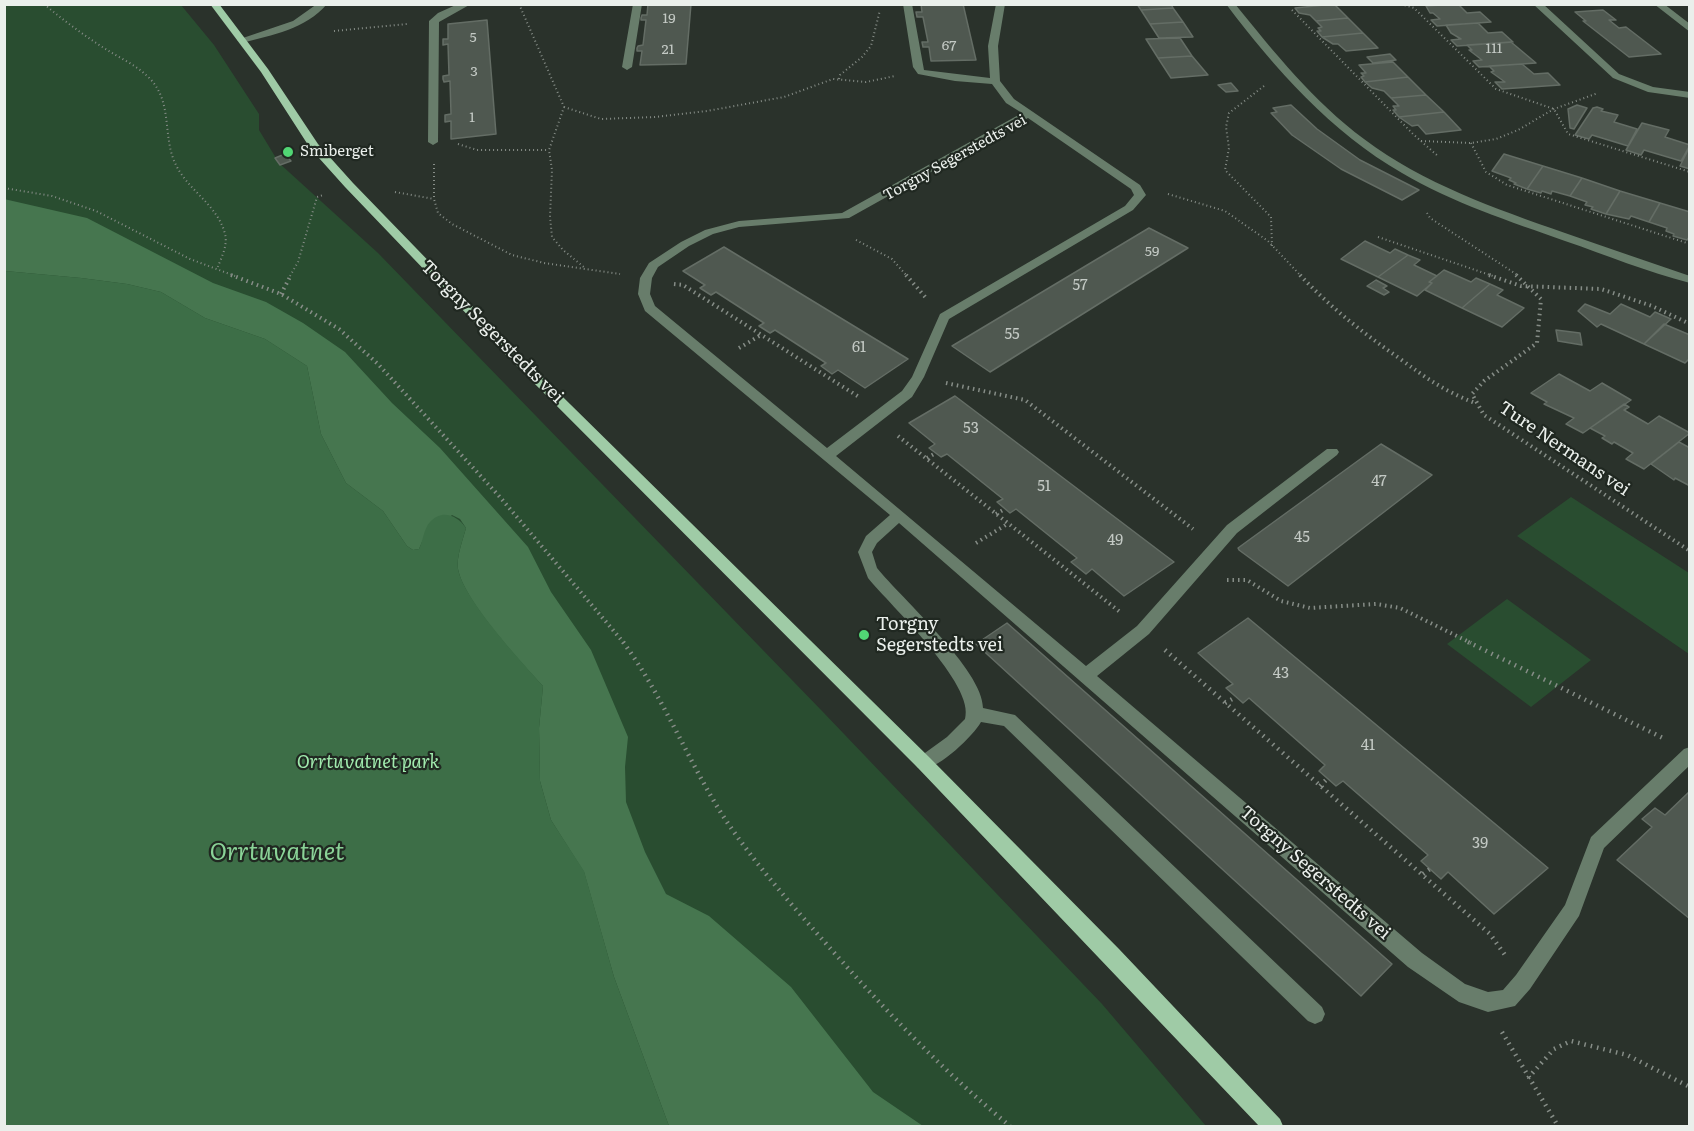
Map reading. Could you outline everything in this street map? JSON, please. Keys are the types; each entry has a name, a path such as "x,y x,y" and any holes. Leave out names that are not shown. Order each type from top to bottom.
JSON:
{"main road":[{"name":"Torgny Segerstedts vei","path":"214,4 242,40 314,146 349,185 506,348 924,763 1273,1126"}],"street":[{"path":"242,40 289,27 313,16 323,4"},
{"path":"434,142 434,21 441,15 467,4"},
{"path":"627,67 638,4"},
{"path":"907,4 918,68 921,72 955,78 995,81"},
{"path":"1001,4 993,46 995,81 1010,101 1028,114"},
{"path":"1230,4 1293,80 1360,141 1392,162 1447,193 1494,212 1689,280"},
{"path":"1537,4 1616,76 1630,84 1689,95"},
{"path":"1658,4 1689,29"},
{"name":"Torgny Segerstedts vei","path":"1136,187 1028,114 845,216 739,224 709,232 685,243 653,265 646,278 644,294 649,308 899,515 1415,960 1459,992 1488,1002"},
{"path":"828,455 907,394 918,377 944,317 1130,208 1140,195 1136,187"},
{"path":"1086,675 1143,630 1232,529 1332,452"},
{"path":"899,515 871,540 865,552 871,572 923,628 971,688 976,714 969,728 924,763"},
{"path":"976,714 1009,720 1316,1014"},
{"path":"1488,1002 1508,999 1523,982 1572,910 1598,843 1689,754"}],"path":[{"path":"44,4 95,42 142,72 159,90 166,111 169,146 176,166 214,213 225,235 225,245 218,269"},
{"path":"519,4 564,107 582,115 601,119 655,117 707,111 784,97 839,79 866,82 921,72"},
{"path":"839,79 840,75 867,55 876,32 874,22 883,4"},
{"path":"1401,4 1414,8 1496,89 1554,109 1568,134 1689,172"},
{"path":"1292,10 1420,141 1445,161"},
{"path":"329,31 402,25"},
{"path":"1272,246 1271,218 1225,170 1228,148 1226,127 1229,113 1233,108 1272,81 1293,80"},
{"path":"1420,141 1471,143 1496,140 1554,109 1607,89 1630,84"},
{"path":"564,107 549,150 552,170 550,217 552,237 563,250 585,268"},
{"path":"549,150 477,150 451,142 434,142 434,199 438,213 452,224 512,255 544,263 683,285 860,398 876,418 1143,630 1423,874 1490,934 1523,982"},
{"path":"1471,143 1486,172 1507,185 1689,244"},
{"path":"1136,187 1226,211 1272,246 1327,304 1369,337 1448,393 1475,403"},
{"path":"4,188 52,196 96,211 190,259 281,294 320,316 358,345 410,397 521,520 624,643 722,814 761,871 886,1011 981,1102 1010,1126"},
{"path":"1447,193 1425,211 1430,218 1533,288"},
{"path":"814,219 892,259 944,317"},
{"path":"1378,237 1450,264 1533,288 1601,289 1652,306 1689,324"},
{"name":"Ture Nermans vei","path":"1533,288 1541,299 1537,343 1484,381 1472,394 1475,403 1492,421 1689,551"},
{"path":"699,295 706,291"},
{"path":"759,333 764,330"},
{"path":"823,374 828,371"},
{"path":"918,377 1024,400 1216,546"},
{"path":"927,458 936,453"},
{"path":"996,514 1005,508"},
{"path":"971,546 1009,524"},
{"path":"1072,574 1079,569"},
{"path":"1195,571 1224,579 1247,580 1281,602 1310,608 1376,604 1400,608 1662,736 1689,754"},
{"path":"1226,703 1236,696"},
{"path":"1320,786 1328,778"},
{"path":"1423,874 1430,869"},
{"path":"1488,1002 1506,1041 1558,1126"},
{"path":"1528,1078 1554,1049 1571,1041 1627,1055 1689,1087"}],"green space":[{"name":"Orrtuvatnet park","path":"5,4 181,5 214,45 259,114 259,130 279,163 378,253 823,712 1102,1004 1206,1126 5,1126"},
{"path":"1571,497 1689,573 1689,654 1517,536"},
{"path":"1507,599 1591,660 1531,707 1447,644"}],"shaded area":[{"path":"4,199 87,218 213,283 266,302 303,323 345,352 392,403 440,448 528,547 551,592 591,650 628,737 625,767 626,802 645,852 666,894 709,916 791,987 873,1092 923,1126 669,1126 614,977 584,872 551,820 540,781 539,728 543,686 494,630 462,582 458,565 466,528 460,519 452,515 422,542 419,549 413,550 407,546 383,511 346,483 321,434 307,366 265,339 205,318 161,292 127,284 5,271"}],"water":[{"name":"Orrtuvatnet","path":"5,271 127,284 161,292 205,318 265,339 307,366 321,434 346,483 383,511 407,546 413,550 419,549 428,525 439,516 454,517 466,528 458,565 462,582 494,630 543,686 539,728 540,781 551,820 584,871 614,977 669,1126 5,1126"}],"building":[{"path":"648,4 691,4 686,64 640,65 642,51 637,51 637,48 643,45 646,20 641,20 641,18 642,15 647,15"},
{"path":"921,4 963,4 976,60 931,61 929,47 923,47 922,42 928,42 923,17 917,17 916,12 922,12"},
{"path":"1137,4 1171,4 1173,8 1141,10"},
{"path":"1334,4 1348,18 1316,21 1310,15 1299,13 1295,8"},
{"path":"1458,4 1467,13 1480,12 1491,22 1437,26 1431,20 1440,19 1430,13 1426,6"},
{"path":"1173,8 1183,22 1150,24 1141,10"},
{"path":"1603,10 1616,20 1609,20 1619,28 1626,27 1661,54 1629,57 1575,12"},
{"path":"1348,18 1363,33 1322,37 1317,31 1321,31 1318,28 1322,27 1316,21"},
{"path":"487,20 496,134 451,139 451,121 445,122 445,115 451,114 450,81 444,82 443,79 443,76 449,75 448,44 443,45 443,39 448,39 448,24"},
{"path":"1183,22 1193,37 1159,38 1150,24"},
{"path":"1478,23 1488,33 1502,32 1513,42 1457,46 1451,40 1461,39 1451,33 1446,25"},
{"path":"1363,33 1378,48 1346,51 1338,44 1333,44 1322,37"},
{"path":"1180,38 1192,56 1158,58 1146,39"},
{"path":"1511,42 1536,63 1479,67 1473,61 1482,60 1469,50 1472,50 1467,45"},
{"path":"1390,54 1396,60 1373,63 1367,57"},
{"path":"1192,56 1208,75 1171,78 1158,58"},
{"path":"1393,62 1408,77 1365,82 1361,77 1364,76 1361,73 1366,73 1359,65"},
{"path":"1522,64 1534,74 1548,73 1560,85 1502,89 1495,82 1505,82 1491,72 1494,71 1489,66"},
{"path":"1408,77 1426,95 1391,98 1384,91 1372,88 1365,82"},
{"path":"1231,83 1238,91 1226,92 1218,85"},
{"path":"1426,95 1444,112 1399,117 1393,110 1396,110 1393,106 1399,106 1391,98"},
{"path":"1291,105 1317,129 1360,160 1419,190 1402,200 1341,169 1292,135 1271,113 1277,112 1273,108"},
{"path":"1577,105 1587,108 1574,129 1570,128 1568,109"},
{"path":"1593,108 1603,109 1601,111 1618,115 1614,122 1637,129 1628,146 1592,135 1589,139 1575,135"},
{"path":"1444,112 1461,130 1426,134 1418,125 1412,126 1399,117"},
{"path":"1642,123 1669,130 1665,137 1690,145 1681,161 1644,150 1641,155 1626,150"},
{"path":"1690,146 1690,169 1680,166"},
{"path":"285,154 291,161 280,165 275,158"},
{"path":"1504,154 1543,166 1527,189 1514,184 1516,183 1509,180 1511,178 1492,171"},
{"path":"1543,166 1582,178 1570,196 1552,191 1551,194 1527,189"},
{"path":"1582,178 1620,191 1606,214 1591,209 1593,207 1585,205 1587,202 1570,196"},
{"path":"1620,191 1660,203 1649,222 1631,216 1629,219 1606,214"},
{"path":"1660,203 1690,212 1690,236 1687,240 1673,236 1674,234 1666,231 1667,228 1649,222"},
{"path":"1149,228 1188,248 990,372 952,346"},
{"path":"1365,241 1390,253 1395,249 1408,255 1378,277 1341,259"},
{"path":"724,247 908,359 865,388 838,370 832,374 821,366 826,363 775,330 770,333 759,326 764,323 716,292 711,295 700,288 705,285 683,271"},
{"path":"1408,255 1420,260 1414,265 1437,276 1417,296 1378,277"},
{"path":"1444,270 1471,282 1476,278 1490,284 1462,308 1425,290 1432,283 1429,282"},
{"path":"1376,280 1387,286 1383,288 1389,292 1384,295 1367,286"},
{"path":"1490,284 1503,290 1497,295 1524,308 1502,327 1462,308"},
{"path":"1585,304 1610,314 1621,304 1650,317 1655,312 1671,319 1644,344 1601,324 1597,327 1578,311"},
{"path":"1664,324 1690,335 1690,358 1685,363 1644,344"},
{"path":"1556,330 1580,333 1582,345 1558,341"},
{"path":"1559,374 1590,391 1602,383 1631,400 1583,433 1566,424 1574,418 1544,404 1547,402 1531,393"},
{"path":"955,396 1174,562 1124,596 1092,569 1086,574 1071,562 1077,558 1016,509 1010,513 997,502 1003,499 947,454 941,457 929,448 935,444 909,423"},
{"path":"1624,404 1629,407 1624,410 1648,424 1659,416 1690,433 1644,469 1626,459 1633,453 1614,442 1612,444 1602,438 1605,436 1590,428"},
{"path":"1679,442 1690,448 1690,486 1675,478 1674,480 1651,464"},
{"path":"1381,444 1432,475 1288,586 1239,550 1238,548"},
{"path":"1248,618 1548,868 1494,914 1448,872 1441,879 1421,861 1428,855 1343,781 1336,786 1319,771 1325,765 1249,698 1243,703 1226,688 1233,684 1198,653"},
{"path":"1007,623 1392,964 1361,996 976,644"},
{"path":"1690,791 1690,919 1617,860 1652,827 1642,819 1655,808 1665,815"}],"place":[{"name":"Smiberget","path":"288,152"},
{"name":"Torgny Segerstedts vei","path":"864,635"}]}
